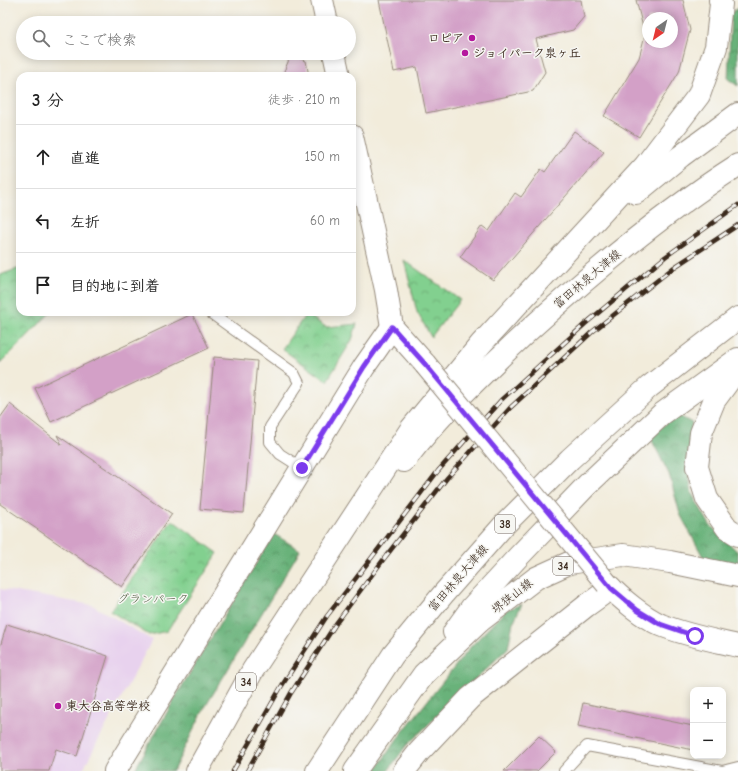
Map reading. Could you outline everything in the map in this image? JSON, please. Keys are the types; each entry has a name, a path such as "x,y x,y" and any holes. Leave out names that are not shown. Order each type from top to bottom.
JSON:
{"main road":[{"path":"322,0 325,16"},
{"path":"300,597 411,429 482,344 645,166 699,96 716,47 721,4 720,0"},
{"path":"336,60 338,72"},
{"path":"530,292 622,204 680,156 738,114"},
{"path":"356,154 386,290 392,327 425,364 609,586 637,610 660,624 695,636 738,646"},
{"name":"富田林泉大津線","path":"300,597 412,450 478,377 563,299 639,236 738,165"},
{"name":"富田林泉大津線","path":"317,771 393,655 445,592 504,525 570,459 649,387 738,318"},
{"path":"115,771 364,367 392,327"},
{"path":"424,674 472,606 587,485 662,414 738,359"},
{"path":"738,370 714,401 702,433 697,467 707,499 727,528 738,535"},
{"name":"堺狭山線","path":"355,771 424,674 480,621 536,578 569,563 623,555 670,562 738,576"},
{"path":"404,771 419,752 470,698 609,586"},
{"name":"34","path":"197,771 253,670 300,597"}],"lane":[{"path":"215,316 294,373 299,382 270,427 270,442 280,454 302,468"},
{"path":"564,771 587,746 722,771 738,767"}],"shaded area":[{"name":"東大谷高等学校","path":"0,589 92,605 152,640 82,771 0,771"}],"green space":[{"path":"738,8 738,86 728,79 731,12"},
{"path":"404,260 460,300 431,337 417,312"},
{"path":"16,269 16,316 47,316 0,364 0,275"},
{"path":"305,316 309,316 326,327 357,324 352,340 327,381 282,349"},
{"path":"679,416 692,423 687,465 692,494 710,525 738,552 738,570 714,564 703,557 680,514 669,474 650,437 669,421"},
{"name":"グランパーク","path":"172,520 218,553 167,631 149,635 110,611"},
{"path":"274,534 300,550 204,709 173,771 134,771 179,691"},
{"path":"522,604 513,623 508,648 406,746 388,771 375,771 397,739 472,645 506,610"}],"building":[{"name":"ジョイパーク泉ヶ丘","path":"379,0 581,0 584,17 573,30 536,39 545,72 533,91 426,113 417,67 394,72"},
{"path":"636,0 683,0 690,30 679,72 639,137 604,116 639,58 642,46 642,48 678,48 678,12 642,12 642,23"},
{"path":"289,60 306,61 308,72 284,72"},
{"path":"574,131 604,152 493,280 460,257 482,226 489,231 515,193 521,197 541,169 545,172"},
{"path":"188,316 193,316 209,348 51,422 35,388"},
{"path":"214,357 257,361 244,513 200,509"},
{"path":"10,404 62,445 57,435 172,514 122,587 0,504 0,418"},
{"path":"7,624 108,656 77,756 56,749 49,771 0,771 0,647"},
{"path":"583,703 690,725 690,749 578,726"},
{"path":"539,736 556,752 537,771 504,771"}],"railway":[{"path":"233,771 281,687 327,616 438,471 501,400 585,324 665,257 738,205"},
{"path":"247,771 291,693 337,622 447,478 510,408 592,332 673,268 738,225"}],"place":[{"name":"ロピア","path":"472,38"},
{"name":"ジョイパーク泉ヶ丘","path":"465,53"},
{"name":"東大谷高等学校","path":"58,706"}],"route":[{"path":"302,468 364,367 392,327 425,364 607,584 637,610 660,624 695,636"}]}
